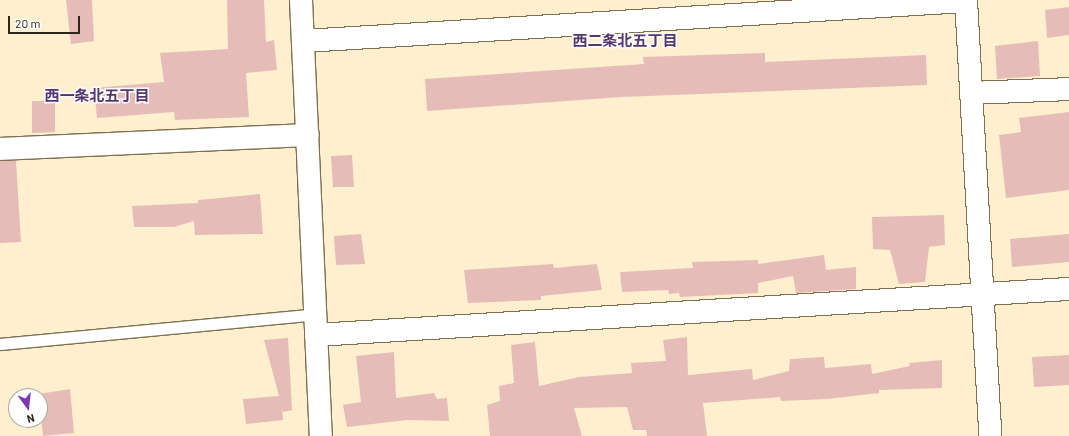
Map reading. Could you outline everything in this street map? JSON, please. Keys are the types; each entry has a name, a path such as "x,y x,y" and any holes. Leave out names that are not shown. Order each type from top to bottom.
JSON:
{"street":[{"path":"301,0 321,436"},
{"path":"304,41 966,1 990,436"},
{"path":"971,92 1069,89"},
{"path":"0,149 308,135"},
{"path":"316,324 1069,289"}],"lane":[{"path":"0,344 316,324"}],"building":[{"path":"66,0 92,0 94,41 71,44"},
{"path":"227,0 264,0 266,42 274,40 277,70 246,73 249,117 175,120 174,112 97,118 94,88 164,82 160,53 228,49"},
{"path":"1069,7 1069,35 1047,38 1045,10"},
{"path":"1038,41 1040,76 997,79 995,46"},
{"path":"765,53 765,62 926,55 927,85 622,97 427,111 425,79 644,64 643,57"},
{"path":"32,101 55,101 55,132 32,133"},
{"path":"1069,112 1069,190 1006,198 999,135 1021,132 1019,118"},
{"path":"352,155 354,187 333,187 331,156"},
{"path":"0,161 16,161 21,242 0,243"},
{"path":"260,194 263,234 195,235 194,221 174,227 134,227 132,206 198,203 198,200"},
{"path":"944,215 945,245 929,247 925,282 899,284 890,250 873,249 872,217"},
{"path":"361,234 365,264 336,265 334,236"},
{"path":"1069,234 1069,262 1012,267 1010,239"},
{"path":"824,255 826,270 856,267 856,289 796,293 793,276 758,283 758,293 680,297 679,293 669,294 668,290 622,292 620,272 693,268 692,262 758,260 758,264"},
{"path":"553,264 554,268 597,264 602,290 541,296 541,300 468,303 464,270"},
{"path":"687,337 688,375 752,369 753,380 789,371 790,359 824,357 825,368 871,364 872,374 910,366 909,363 942,360 942,388 879,390 879,393 827,399 781,401 780,397 703,403 707,436 647,436 646,430 633,430 627,407 574,408 582,436 490,436 487,405 500,401 499,386 514,383 511,345 535,342 539,386 579,377 632,373 631,363 666,361 663,340"},
{"path":"288,338 292,410 283,412 282,407 283,420 246,424 243,399 279,396 264,340"},
{"path":"394,352 396,398 434,393 437,399 447,398 449,421 407,420 347,427 343,405 361,402 356,356"},
{"path":"1069,355 1069,385 1034,387 1032,357"},
{"path":"70,389 74,433 43,436 42,428 48,428 48,393"}],"district":[{"name":"西二条北五丁目","path":"625,41"},
{"name":"西一条北五丁目","path":"97,96"}]}
